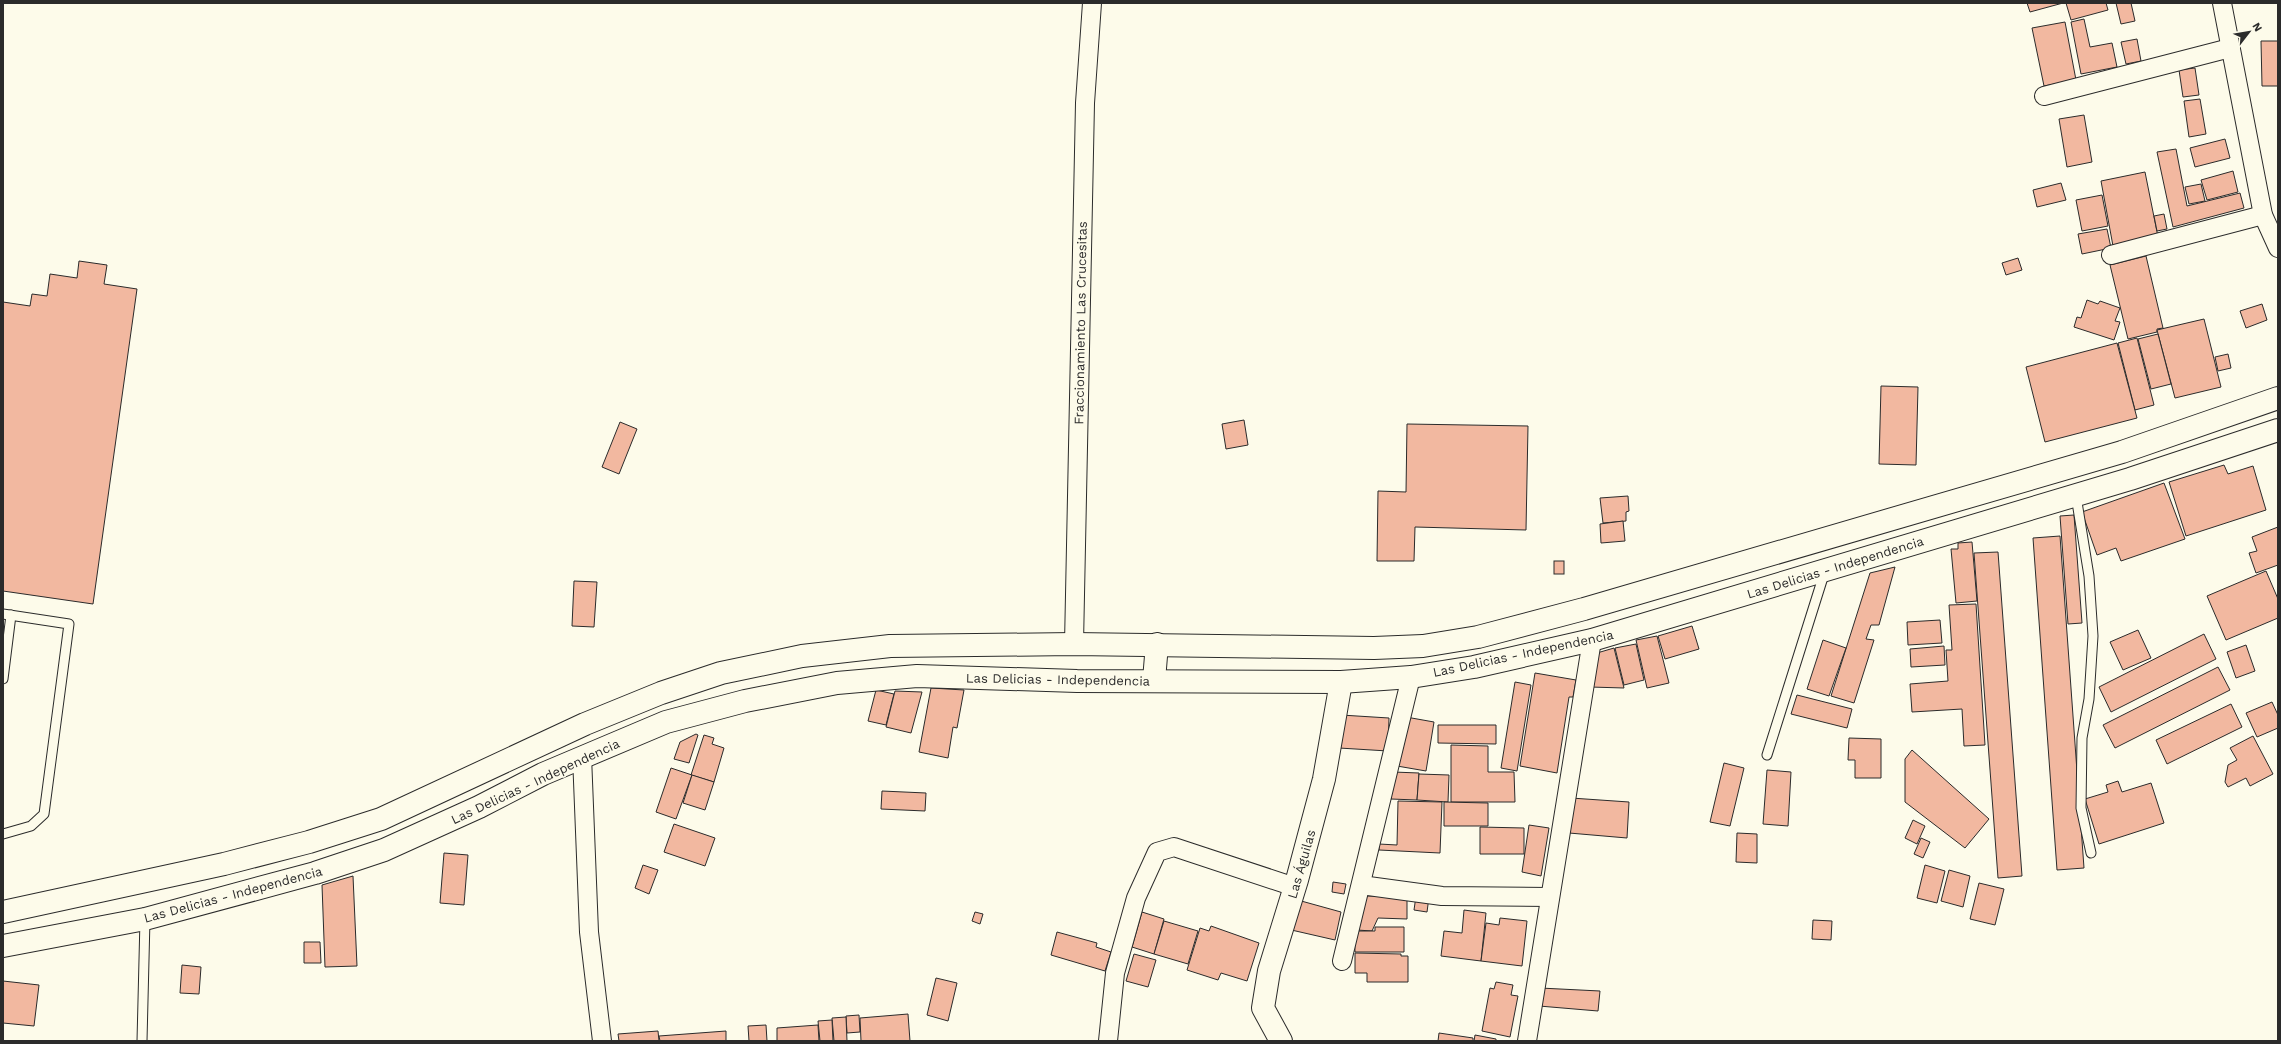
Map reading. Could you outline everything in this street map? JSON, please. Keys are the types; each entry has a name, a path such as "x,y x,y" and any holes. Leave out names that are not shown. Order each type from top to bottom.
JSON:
{"main road":[{"name":"Las Delicias - Independencia","path":"5,909 224,864 309,842 381,819 585,724 661,693 721,673 802,656 890,646 1157,644 1374,648 1423,646 1478,637 1584,609 2122,452 2278,398"},
{"name":"Las Delicias - Independencia","path":"3,946 145,919 315,873 384,850 582,756 666,722 745,701 836,683 917,676 1077,681 1154,680 1341,682 1411,677 1474,667 1592,640 2076,496 2278,430"},
{"path":"2030,479 2037,507"},
{"path":"1154,680 1157,644"},
{"name":"Las Águilas","path":"1281,1041 1263,1008 1269,971 1295,887 1324,779 1341,682"}],"street":[{"name":"Fraccionamiento Las Crucesitas","path":"1074,644 1085,103 1092,3"},
{"path":"2222,3 2264,215 2278,248"},
{"path":"2044,96 2230,48"},
{"path":"2111,255 2264,215"},
{"path":"1527,1041 1592,640"},
{"path":"1342,961 1411,677"},
{"path":"582,756 589,932 602,1041"},
{"path":"1108,1041 1115,973 1136,898 1157,852 1174,847 1295,887"},
{"path":"1361,886 1442,896 1550,897"}],"lane":[{"path":"2076,496 2089,576 2093,636 2088,699 2082,738 2081,808 2091,853"},
{"path":"1767,755 1826,570"},
{"path":"3,679 7,614 69,624 44,814 31,826 3,834"},
{"path":"142,1041 145,919"}],"building":[{"path":"2027,3 2063,3 2030,12"},
{"path":"2066,3 2106,3 2108,10 2071,20"},
{"path":"2116,3 2131,3 2135,21 2121,24"},
{"path":"2084,19 2090,47 2112,43 2117,67 2081,74 2071,22"},
{"path":"2065,22 2076,80 2044,86 2032,28"},
{"path":"2137,39 2141,61 2126,64 2121,42"},
{"path":"2261,41 2278,41 2278,86 2262,86"},
{"path":"2195,68 2199,95 2183,97 2179,70"},
{"path":"2200,99 2206,134 2189,137 2184,101"},
{"path":"2084,115 2092,162 2067,167 2059,119"},
{"path":"2225,139 2230,158 2195,167 2190,148"},
{"path":"2176,149 2187,206 2240,193 2244,208 2173,227 2157,152"},
{"path":"2233,171 2238,192 2207,200 2201,180"},
{"path":"2145,172 2158,237 2113,246 2101,181"},
{"path":"2061,183 2066,200 2037,207 2033,190"},
{"path":"2201,184 2205,201 2189,204 2185,187"},
{"path":"2102,195 2108,226 2082,231 2076,200"},
{"path":"2164,214 2167,229 2157,231 2154,216"},
{"path":"2107,229 2111,248 2082,254 2078,234"},
{"path":"2146,256 2163,328 2157,329 2157,332 2128,339 2110,265"},
{"path":"2018,258 2022,270 2006,275 2002,263"},
{"path":"79,261 107,265 104,284 137,289 93,604 3,591 3,302 30,306 32,294 47,296 50,274 77,278"},
{"path":"2087,300 2098,304 2100,301 2120,308 2115,321 2120,322 2114,340 2074,327 2077,317 2081,318"},
{"path":"2262,304 2267,320 2246,328 2240,311"},
{"path":"2204,319 2221,387 2175,398 2157,330"},
{"path":"2158,334 2171,384 2151,389 2138,339"},
{"path":"2137,338 2154,405 2135,410 2118,343"},
{"path":"2117,343 2137,418 2045,442 2026,367"},
{"path":"2228,354 2231,368 2218,371 2215,357"},
{"path":"1881,386 1918,387 1916,465 1879,464"},
{"path":"1244,420 1248,445 1226,449 1222,424"},
{"path":"620,422 637,429 619,474 602,467"},
{"path":"1407,424 1528,426 1526,530 1415,527 1414,561 1377,561 1378,491 1406,492"},
{"path":"2224,465 2228,474 2253,466 2266,510 2186,536 2169,482"},
{"path":"2164,483 2185,539 2121,561 2116,548 2097,555 2082,512"},
{"path":"1628,496 1629,511 1626,512 1626,521 1603,523 1600,498"},
{"path":"2074,515 2082,623 2068,624 2060,516"},
{"path":"1623,521 1625,541 1601,543 1600,524"},
{"path":"2278,527 2278,565 2256,573 2249,553 2257,551 2252,537"},
{"path":"2060,536 2084,868 2057,870 2033,538"},
{"path":"1972,542 1977,601 1956,603 1951,549 1958,549 1958,543"},
{"path":"1998,552 2022,876 1998,878 1974,553"},
{"path":"1554,561 1564,561 1564,574 1554,574"},
{"path":"1895,567 1879,625 1871,625 1866,639 1874,640 1854,703 1831,696 1870,573"},
{"path":"2266,571 2278,599 2278,618 2226,640 2207,596"},
{"path":"574,581 597,582 594,627 572,626"},
{"path":"1976,604 1985,745 1964,746 1962,709 1912,712 1910,684 1948,681 1946,650 1952,650 1949,605"},
{"path":"1940,620 1942,643 1908,645 1907,622"},
{"path":"1692,626 1699,649 1665,659 1658,636"},
{"path":"2138,630 2151,658 2123,670 2110,642"},
{"path":"2204,634 2216,659 2111,712 2099,687"},
{"path":"1657,636 1669,683 1647,688 1636,640"},
{"path":"1823,640 1846,648 1829,696 1807,689"},
{"path":"1636,644 1644,680 1624,685 1615,648"},
{"path":"2246,645 2255,671 2236,678 2227,652"},
{"path":"1944,646 1945,665 1911,667 1910,649"},
{"path":"1614,648 1624,688 1590,687 1597,653"},
{"path":"2218,667 2230,690 2115,748 2103,725"},
{"path":"1535,673 1576,680 1573,697 1569,697 1557,773 1520,766"},
{"path":"1515,682 1531,685 1517,771 1501,768"},
{"path":"931,688 964,690 957,728 953,727 948,758 919,752"},
{"path":"876,690 894,694 886,725 868,721"},
{"path":"895,691 922,692 911,733 886,727"},
{"path":"1797,695 1852,709 1847,728 1791,714"},
{"path":"2272,702 2278,715 2278,728 2257,737 2246,713"},
{"path":"2231,704 2242,727 2167,764 2156,740"},
{"path":"1341,715 1389,718 1388,751 1339,748"},
{"path":"1406,717 1434,722 1426,771 1397,766"},
{"path":"1438,725 1496,725 1496,744 1438,743"},
{"path":"696,734 698,735 689,763 674,759 680,742"},
{"path":"704,735 714,738 712,744 724,748 714,782 691,775"},
{"path":"2253,736 2273,774 2250,786 2246,778 2228,787 2225,782 2228,765 2237,760 2230,748"},
{"path":"1849,738 1881,739 1881,778 1855,778 1855,760 1848,760"},
{"path":"1451,745 1488,746 1488,772 1514,772 1515,802 1451,802"},
{"path":"1912,750 1989,819 1965,848 1905,802 1905,759"},
{"path":"1724,763 1744,768 1730,826 1710,822"},
{"path":"671,768 692,775 676,819 656,812"},
{"path":"1767,770 1791,772 1788,826 1763,824"},
{"path":"1393,772 1419,773 1417,800 1391,799"},
{"path":"1419,774 1449,775 1448,802 1417,800"},
{"path":"692,775 714,782 705,810 683,803"},
{"path":"2118,781 2122,792 2151,783 2164,823 2099,844 2085,799 2108,792 2106,785"},
{"path":"882,791 926,793 925,811 881,809"},
{"path":"1571,798 1629,802 1627,838 1569,833"},
{"path":"1398,801 1442,802 1440,853 1379,850 1379,844 1397,845"},
{"path":"1444,802 1488,803 1488,826 1444,826"},
{"path":"1913,820 1925,826 1917,844 1905,838"},
{"path":"674,824 715,838 705,866 664,852"},
{"path":"1529,825 1549,828 1541,876 1522,872"},
{"path":"1480,827 1524,828 1524,854 1480,854"},
{"path":"1737,833 1757,834 1757,863 1736,862"},
{"path":"1921,838 1930,842 1923,858 1914,854"},
{"path":"444,853 468,855 464,905 440,903"},
{"path":"643,865 658,870 649,894 635,888"},
{"path":"1925,865 1945,871 1937,903 1917,898"},
{"path":"1949,870 1970,876 1963,907 1941,901"},
{"path":"353,876 357,966 325,967 322,885"},
{"path":"1333,882 1346,884 1344,894 1332,892"},
{"path":"1979,883 2004,889 1995,925 1970,919"},
{"path":"1365,896 1407,896 1407,919 1378,918 1372,931 1357,930"},
{"path":"1416,896 1429,897 1427,912 1414,910"},
{"path":"1294,899 1341,912 1335,940 1287,929"},
{"path":"1464,910 1486,913 1481,961 1441,956 1444,931 1462,933"},
{"path":"975,912 983,914 980,924 972,921"},
{"path":"1142,912 1164,919 1154,954 1132,947"},
{"path":"1500,918 1527,921 1522,966 1481,961 1486,923 1499,925"},
{"path":"1813,920 1832,921 1831,940 1812,939"},
{"path":"1164,921 1198,931 1188,964 1154,954"},
{"path":"1211,926 1259,943 1247,981 1221,973 1218,980 1187,970 1200,928 1209,931"},
{"path":"1375,927 1404,927 1404,952 1355,952 1354,931 1375,931"},
{"path":"1057,932 1097,943 1096,947 1111,952 1105,971 1051,955"},
{"path":"304,942 320,942 321,963 304,963"},
{"path":"1355,953 1401,954 1401,956 1408,956 1408,982 1367,982 1367,973 1355,973"},
{"path":"1134,954 1156,960 1148,987 1126,981"},
{"path":"182,965 201,967 199,994 180,993"},
{"path":"936,978 957,983 948,1021 927,1015"},
{"path":"3,981 39,985 34,1026 3,1023"},
{"path":"1496,982 1513,985 1511,995 1518,996 1510,1037 1482,1031 1490,988 1494,989"},
{"path":"1540,988 1600,991 1598,1011 1539,1006"},
{"path":"908,1014 910,1041 861,1041 860,1018"},
{"path":"859,1015 860,1032 847,1033 846,1016"},
{"path":"846,1017 847,1041 834,1041 832,1018"},
{"path":"832,1020 833,1041 820,1041 818,1021"},
{"path":"766,1025 767,1041 749,1041 748,1026"},
{"path":"818,1025 819,1041 777,1041 777,1028"},
{"path":"658,1031 659,1041 619,1041 618,1034"},
{"path":"726,1031 726,1041 660,1041 659,1036"},
{"path":"1439,1033 1473,1038 1473,1041 1438,1041"},
{"path":"1475,1035 1496,1039 1496,1041 1474,1041"}]}
